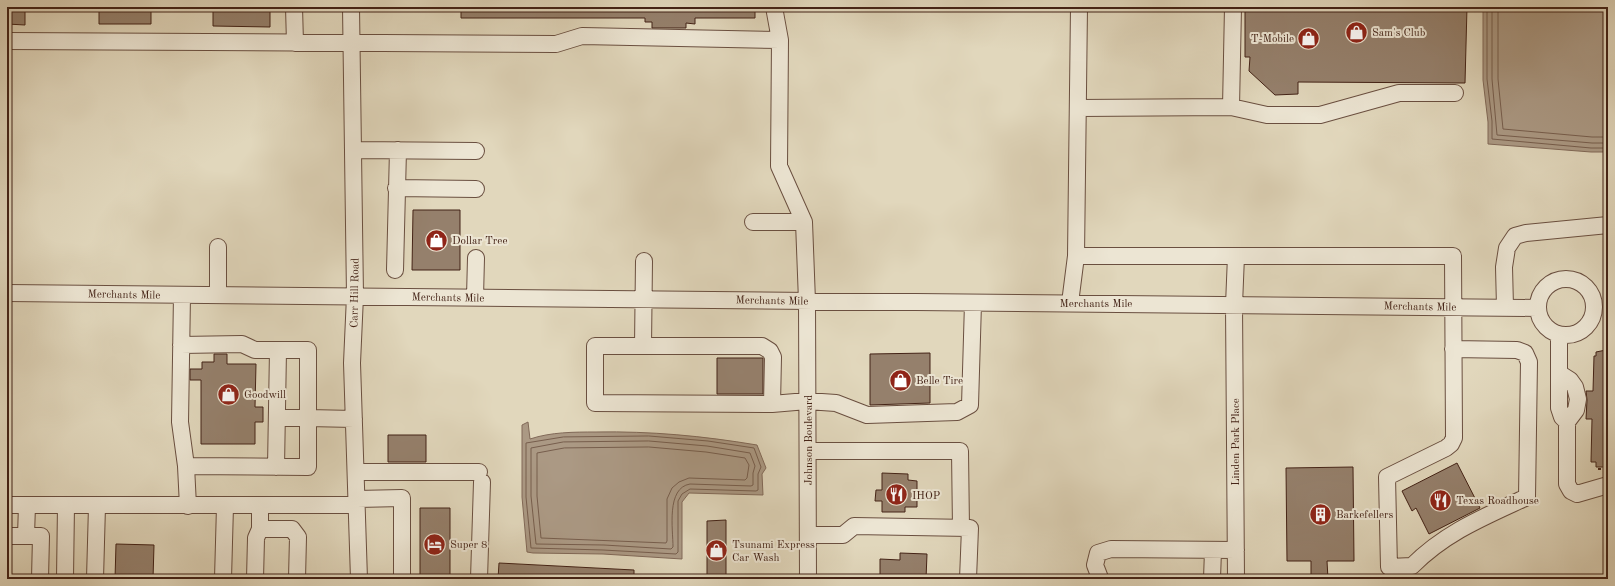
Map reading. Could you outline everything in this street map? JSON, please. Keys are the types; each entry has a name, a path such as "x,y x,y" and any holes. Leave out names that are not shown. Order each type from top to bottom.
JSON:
{"street":[{"path":"294,7 295,43"},
{"name":"Carr Hill Road","path":"351,7 355,296 352,363 359,579"},
{"path":"753,222 804,222 779,166 780,40 774,7"},
{"path":"1070,303 1076,256 1079,7"},
{"path":"1231,107 1233,7"},
{"path":"7,41 556,44 582,36 780,40"},
{"path":"1078,108 1231,107 1267,115 1320,115 1399,93 1455,93"},
{"path":"353,150 476,151"},
{"path":"395,270 398,150"},
{"path":"396,188 476,189"},
{"name":"Johnson Boulevard","path":"804,222 807,301 808,579"},
{"path":"1505,307 1504,267 1507,248 1515,236 1526,233 1608,226"},
{"path":"218,247 218,295"},
{"path":"1076,256 1453,256 1453,349 1454,438 1451,444 1387,477 1389,567 1412,566 1425,553 1456,531 1526,497 1529,362 1525,353 1517,350 1453,349"},
{"name":"Linden Park Place","path":"1236,256 1234,305 1236,579"},
{"path":"475,298 476,258"},
{"path":"643,346 644,260"},
{"path":"1567,279 1580,283 1590,293 1601,311 1591,320 1586,328 1569,336 1560,335 1551,331 1544,325 1539,317 1537,308 1539,298 1543,290 1558,280 1567,279"},
{"name":"Merchants Mile","path":"7,293 1537,308"},
{"path":"182,295 180,422 186,466 188,506"},
{"path":"772,404 772,357 770,351 762,346 595,346 595,403 772,404 807,401 836,403 867,414 957,412 970,405 973,303"},
{"path":"1560,335 1560,412 1568,422 1567,484 1571,491 1577,494 1607,477"},
{"path":"181,345 242,344 254,350 308,350 308,467 276,468 186,466"},
{"path":"276,468 278,350"},
{"path":"277,418 354,419"},
{"path":"808,451 960,451 962,528"},
{"path":"356,472 480,477 479,579"},
{"path":"7,505 260,506 357,502 402,498 402,579"},
{"path":"26,536 27,505"},
{"path":"65,579 66,506"},
{"path":"95,579 97,506"},
{"path":"223,579 224,506"},
{"path":"255,579 256,538 260,529 260,506"},
{"path":"808,535 843,535 854,526 970,528 968,579"},
{"path":"260,529 292,529 298,537 298,579"},
{"path":"7,536 41,536 40,579"},
{"path":"1098,579 1100,578 1095,565 1098,553 1111,549 1236,550"},
{"path":"1212,579 1213,550"}],"path":[{"path":"1598,469 1607,477"}],"water":[{"path":"1483,7 1608,7 1608,152 1488,144 1488,122 1483,80"},
{"path":"528,422 530,439 563,433 637,432 717,439 757,445 766,468 762,474 763,495 689,493 682,502 682,559 603,554 527,552 522,497 522,425"}],"building":[{"path":"7,7 25,7 25,25 7,24"},
{"path":"99,7 151,7 151,24 99,24"},
{"path":"213,7 270,7 270,27 213,26"},
{"path":"461,7 755,7 755,18 695,18 695,24 686,23 686,28 652,28 652,22 645,22 645,18 461,18"},
{"name":"Sam's Club","path":"1245,7 1467,7 1465,83 1298,82 1298,94 1275,95 1249,71 1250,57 1245,57"},
{"name":"Dollar Tree","path":"413,210 460,210 460,270 412,270"},
{"path":"1606,350 1606,353 1608,353 1608,465 1606,465 1606,467 1596,467 1596,462 1591,462 1592,419 1586,419 1586,391 1593,391 1594,356 1596,356 1596,352"},
{"name":"Belle Tire","path":"930,353 930,403 870,405 870,354"},
{"name":"Goodwill","path":"214,354 227,354 227,364 256,364 255,407 263,407 263,422 255,422 255,444 201,444 201,380 190,380 190,369 202,369 202,362 214,362"},
{"path":"717,358 763,358 763,394 717,394"},
{"path":"388,435 426,435 426,462 388,462"},
{"name":"Texas Roadhouse","path":"1457,463 1480,508 1429,534 1416,508 1412,511 1402,491"},
{"name":"Barkefellers","path":"1353,467 1354,561 1327,561 1328,579 1311,579 1311,561 1287,561 1286,468"},
{"name":"IHOP","path":"882,473 908,474 908,480 917,481 917,507 905,507 905,512 882,512 882,501 875,501 876,490 882,490"},
{"name":"Super 8","path":"420,508 450,508 450,579 420,579"},
{"name":"Tsunami Express Car Wash","path":"726,520 726,579 707,579 707,521"},
{"path":"116,544 154,545 153,579 115,579"},
{"path":"900,553 927,554 926,579 880,579 880,559 900,560"},
{"path":"499,563 634,570 634,579 498,579"}],"place":[{"name":"Sam's Club","path":"1356,32"},
{"name":"T-Mobile","path":"1309,38"},
{"name":"Dollar Tree","path":"436,240"},
{"name":"Belle Tire","path":"900,380"},
{"name":"Goodwill","path":"228,394"},
{"name":"IHOP","path":"896,495"},
{"name":"Texas Roadhouse","path":"1441,500"},
{"name":"Barkefellers","path":"1320,514"},
{"name":"Super 8","path":"435,544"},
{"name":"Tsunami Express Car Wash","path":"717,550"}]}
